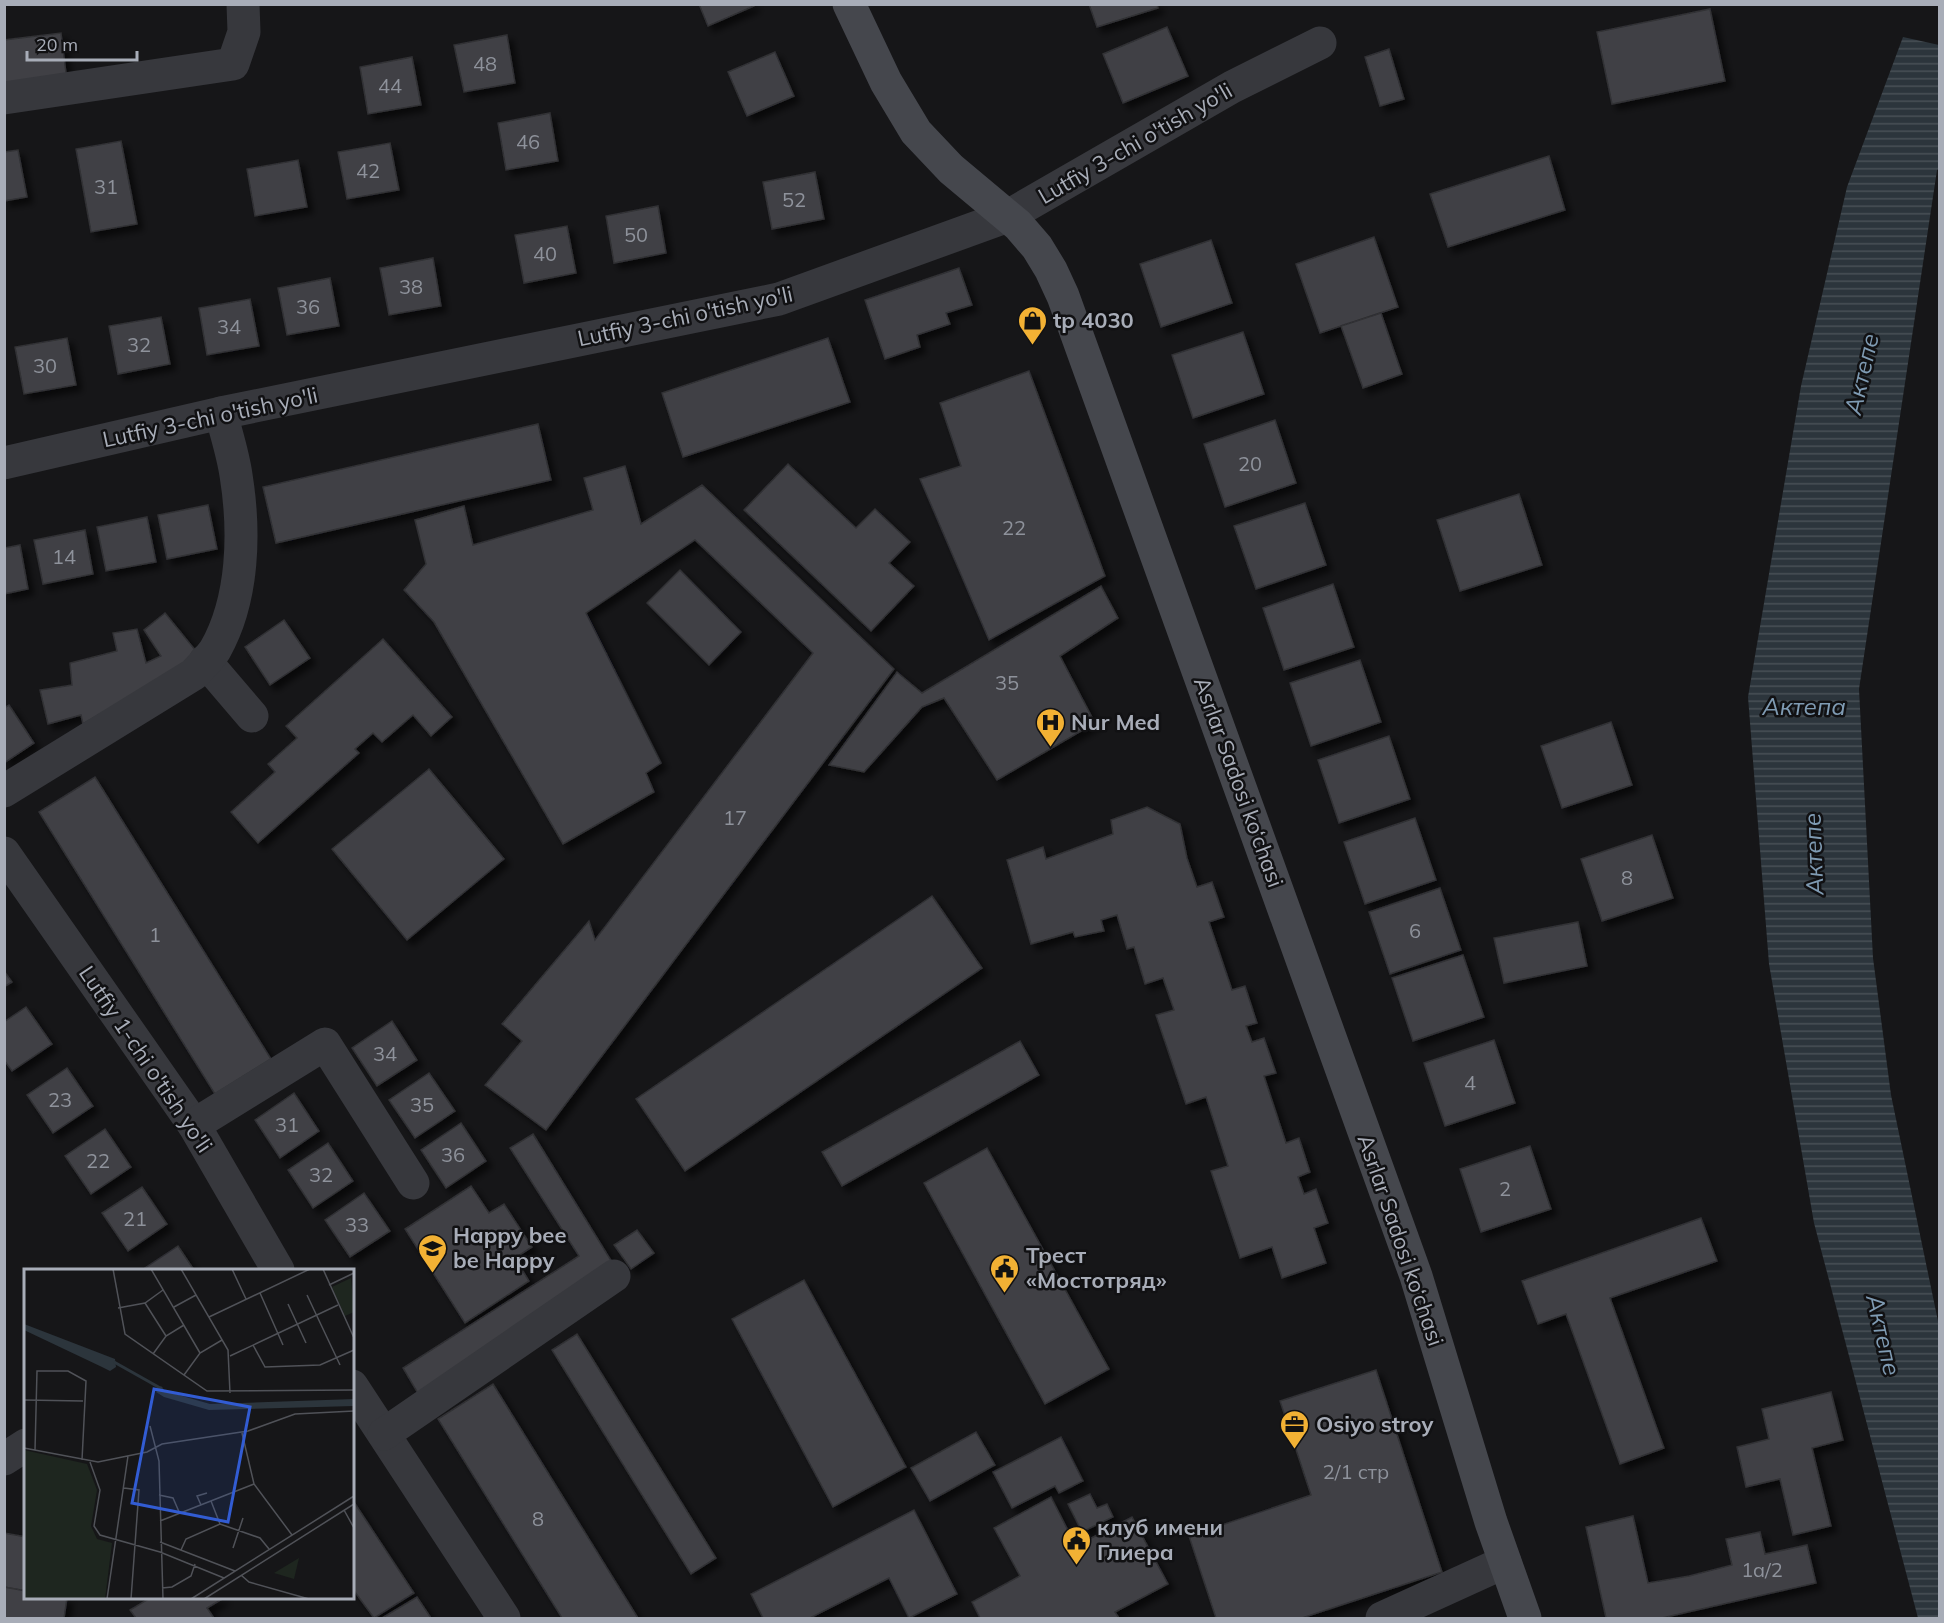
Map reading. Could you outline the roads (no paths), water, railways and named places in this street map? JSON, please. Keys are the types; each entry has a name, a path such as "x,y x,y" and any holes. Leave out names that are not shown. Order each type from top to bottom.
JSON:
{"street":[{"path":"4,98 233,64 244,32 243,4"},
{"name":"Asrlar Sadosi ko‘chasi","path":"849,4 886,82 916,132 951,169 1008,216 1037,247 1051,270 1071,318 1416,1276 1505,1562 1525,1618"},
{"name":"Lutfiy 3-chi o'tish yo'li","path":"4,463 221,413 779,299 1008,216 1232,87 1320,43"},
{"path":"4,792 194,674 213,652 226,629 239,566 241,520 236,474 221,413"},
{"path":"205,661 252,716"},
{"name":"Lutfiy 1-chi o'tish yo'li","path":"4,853 194,1125 277,1269"},
{"path":"194,1125 326,1044 413,1183"},
{"path":"384,1434 614,1276"},
{"path":"354,1389 504,1618"},
{"path":"4,1459 24,1446"},
{"path":"1382,1618 1505,1562"}],"water":[{"name":"Актепа","path":"1903,37 1939,45 1939,169 1937,170 1859,689 1873,958 1891,1095 1939,1326 1939,1618 1918,1618 1814,1223 1769,964 1748,697 1801,386 1847,187"}],"place":[{"name":"tp 4030","path":"1032,346"},
{"name":"Nur Med","path":"1050,748"},
{"name":"Happy bee be Happy","path":"432,1274"},
{"name":"Трест «Мостотряд»","path":"1005,1294"},
{"name":"Osiyo stroy","path":"1295,1450"},
{"name":"клуб имени Глиера","path":"1076,1566"}],"water label":[{"name":"Актепе","path":"1862,374"},
{"name":"Актепе","path":"1814,854"},
{"name":"Актепе","path":"1883,1335"}]}
